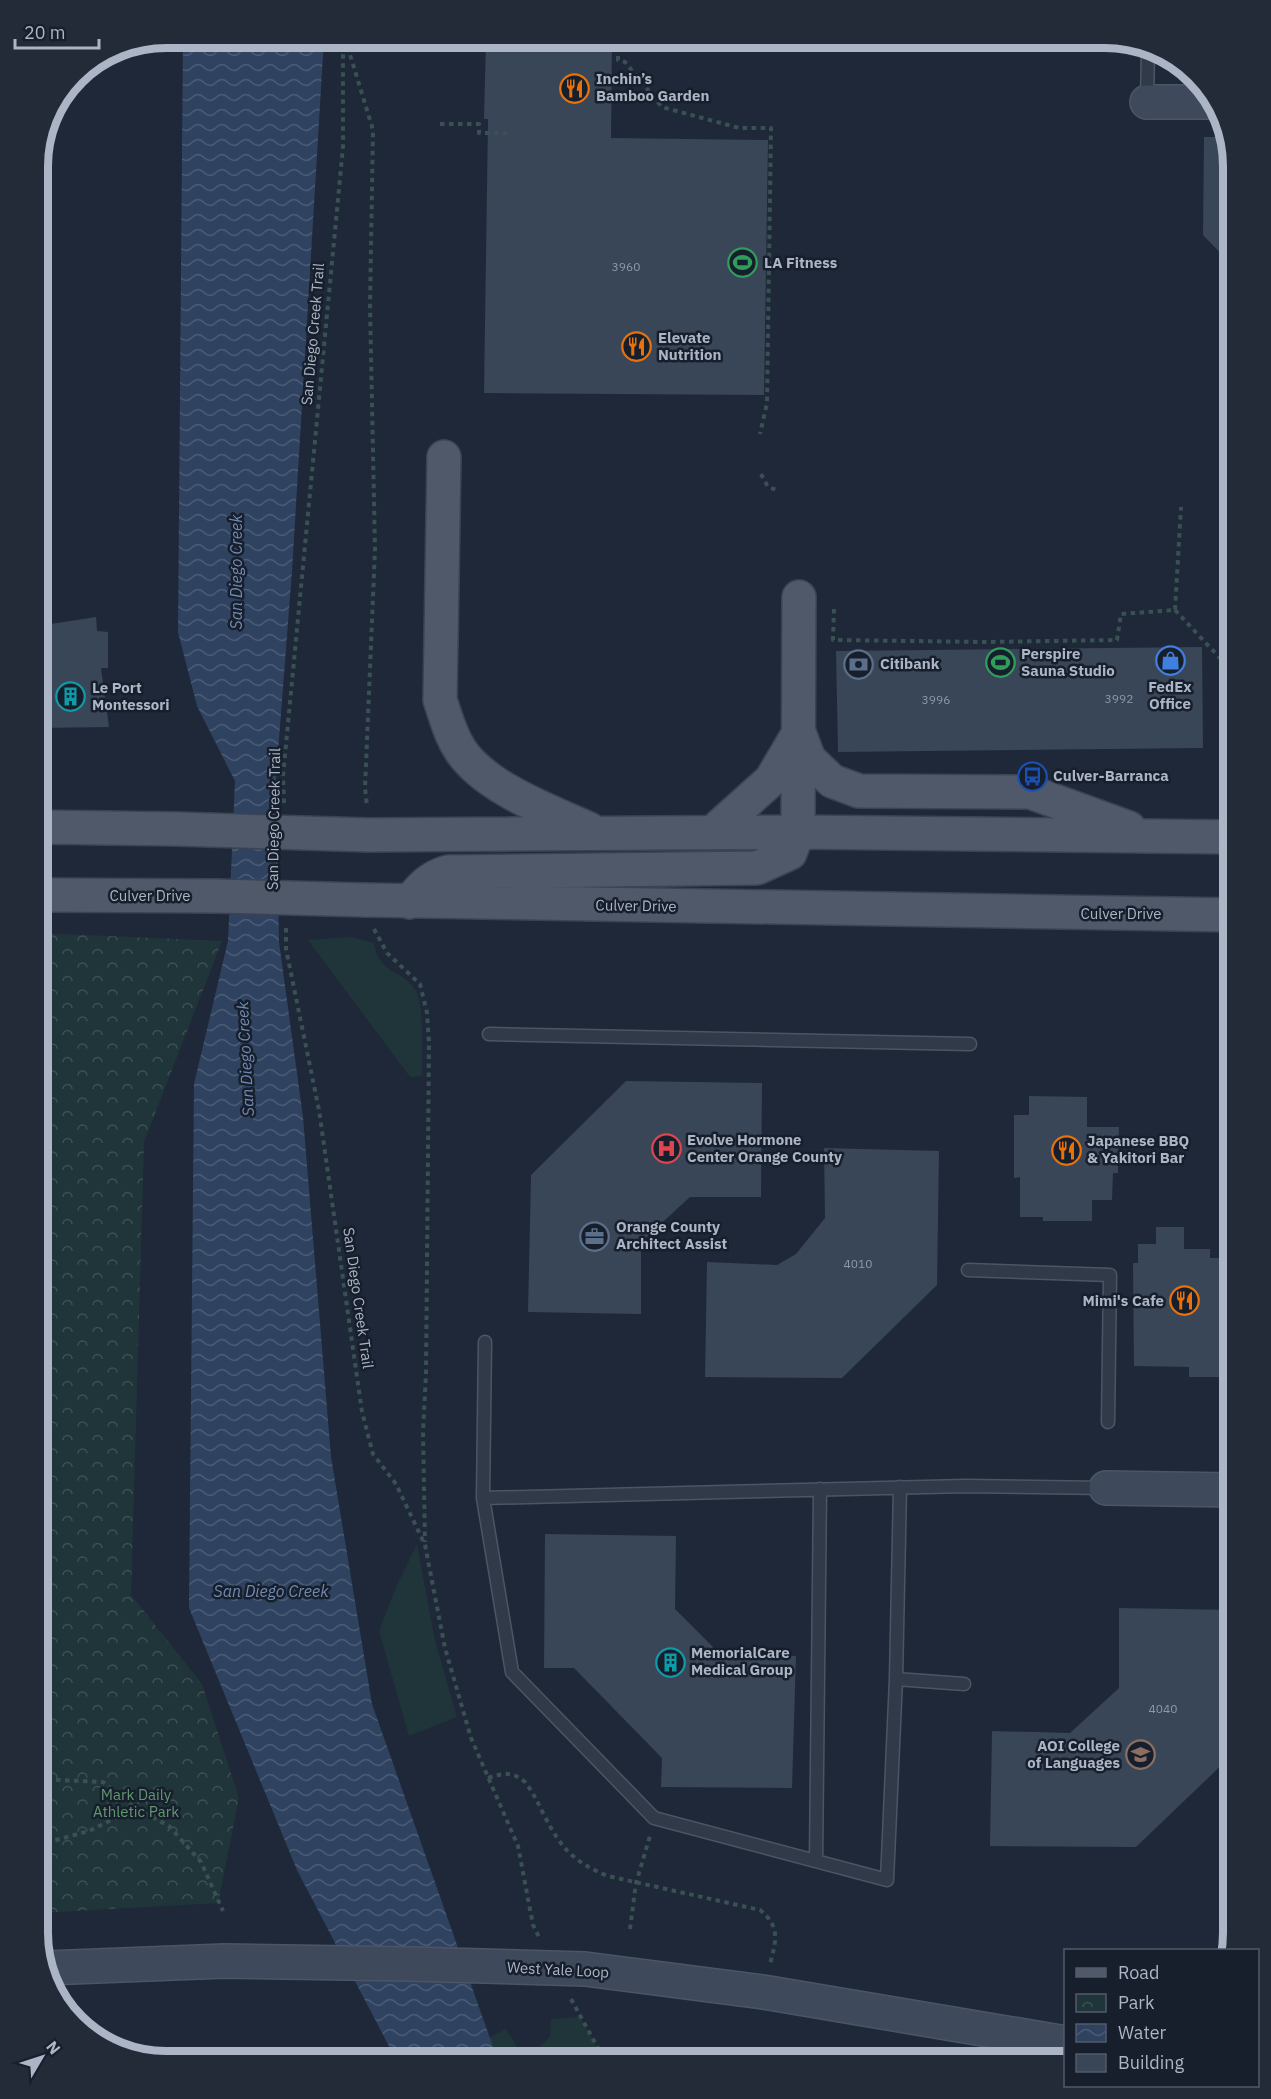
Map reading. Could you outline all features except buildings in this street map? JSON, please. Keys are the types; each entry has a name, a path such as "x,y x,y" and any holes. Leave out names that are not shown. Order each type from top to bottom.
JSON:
{"main road":[{"path":"1148,102 1204,102"},
{"path":"444,457 440,700 450,731 461,752 477,769 522,800 602,834"},
{"path":"409,902 423,885 435,876 448,872 757,868 790,854 798,832 799,597"},
{"path":"712,833 771,780 799,732"},
{"path":"799,732 809,759 832,782 859,791 1030,792 1153,837"},
{"path":"48,826 369,835 798,832 1223,837"},
{"name":"Culver Drive","path":"48,895 215,896 409,902 1223,915"},
{"path":"1106,1488 1223,1490"},
{"name":"West Yale Loop","path":"53,1968 225,1961 763,1992 1064,2043"}],"lane":[{"path":"1148,56 1148,102"},
{"path":"489,1034 970,1044"},
{"path":"968,1270 1110,1275 1108,1422"},
{"path":"485,1342 483,1498 512,1672 654,1818 888,1880 896,1678 900,1487"},
{"path":"483,1498 966,1485 1106,1488"},
{"path":"816,1861 820,1489"},
{"path":"896,1678 964,1684"}],"path":[{"name":"San Diego Creek Trail","path":"284,811 283,776 343,147 344,48"},
{"name":"San Diego Creek Trail","path":"347,48 373,130 370,306 375,549 365,788 369,835"},
{"path":"618,48 618,60 625,62 662,107 739,128 771,128 766,403 760,434"},
{"path":"440,124 479,124 479,133 507,133"},
{"path":"761,474 768,487 777,490"},
{"path":"1181,507 1175,610 1223,661"},
{"path":"834,609 833,640 986,642 1117,640 1120,614 1175,610"},
{"name":"San Diego Creek Trail","path":"365,900 375,933 387,953 420,984 427,1013 429,1043 426,1373 423,1432 425,1545 445,1648 471,1738 518,1846 533,1925 543,1946"},
{"name":"San Diego Creek Trail","path":"286,926 286,949 319,1110 362,1413 373,1454 396,1484 425,1545"},
{"path":"488,1778 505,1773 518,1776 531,1789 558,1839 577,1861 608,1876 760,1910 769,1917 773,1924 775,1944 763,1992"},
{"path":"48,1779 103,1782 135,1808 169,1826 201,1862 223,1911"},
{"path":"48,1842 89,1831 135,1808"},
{"path":"630,1929 636,1883 647,1849"},
{"path":"577,1983 601,2051"}],"green space":[{"name":"Mark Daily Athletic Park","path":"48,933 222,941 144,1142 131,1595 202,1684 239,1798 218,1903 48,1912"},
{"path":"350,937 374,943 377,954 386,967 405,979 416,991 422,1020 422,1076 410,1077 308,940"},
{"path":"417,1544 435,1641 457,1717 409,1736 379,1631 396,1587"},
{"path":"580,2017 599,2051 536,2051 550,2037 551,2019"},
{"path":"506,2029 520,2051 494,2051 489,2038"}],"water":[{"name":"San Diego Creek","path":"183,48 323,48 292,571 276,778 279,942 303,1117 331,1457 372,1704 494,2051 391,2051 297,1870 189,1608 194,1084 228,941 235,781 197,706 178,632"}],"place":[{"name":"Inchin’s Bamboo Garden","path":"575,88"},
{"name":"LA Fitness","path":"743,263"},
{"name":"Elevate Nutrition","path":"637,347"},
{"name":"FedEx Office","path":"1170,660"},
{"name":"Perspire Sauna Studio","path":"1000,663"},
{"name":"Citibank","path":"859,664"},
{"name":"Le Port Montessori","path":"71,697"},
{"name":"Culver-Barranca","path":"1032,776"},
{"name":"Evolve Hormone Center Orange County","path":"666,1149"},
{"name":"Japanese BBQ & Yakitori Bar","path":"1066,1150"},
{"name":"Orange County Architect Assist","path":"595,1236"},
{"name":"Mimi's Cafe","path":"1185,1301"},
{"name":"MemorialCare Medical Group","path":"670,1662"},
{"name":"AOI College of Languages","path":"1141,1755"}]}
